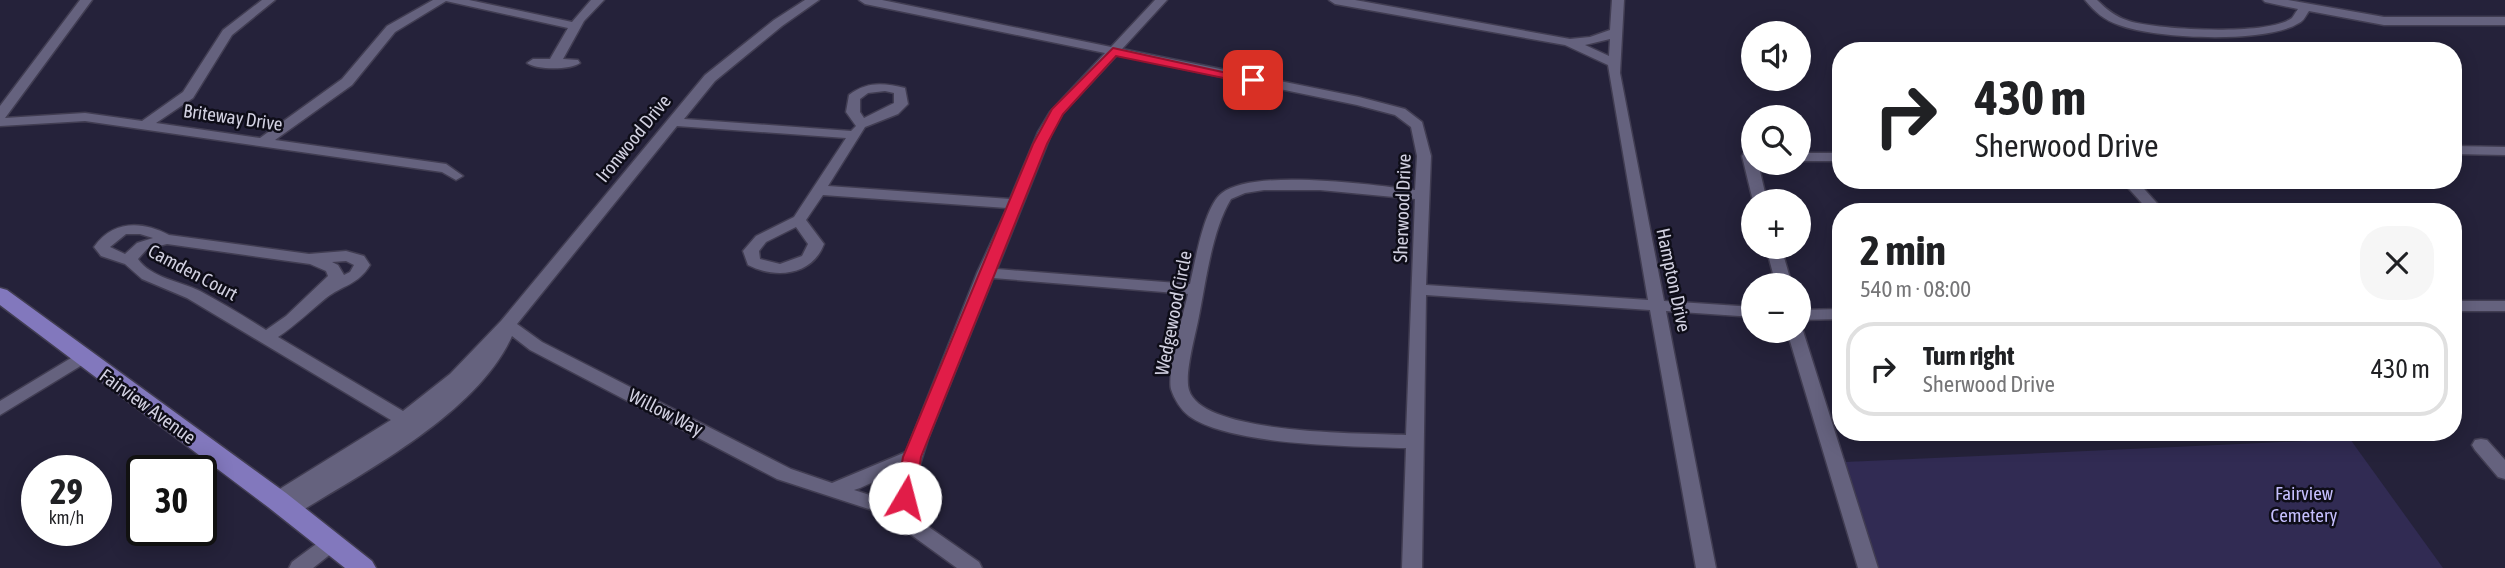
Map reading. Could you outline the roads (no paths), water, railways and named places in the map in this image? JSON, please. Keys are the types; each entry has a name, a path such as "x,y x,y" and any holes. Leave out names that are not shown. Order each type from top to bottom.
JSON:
{"main road":[{"name":"Fairview Avenue","path":"0,295 363,568"}],"street":[{"path":"0,115 86,0"},
{"path":"146,124 188,95 227,33 269,0"},
{"path":"264,141 347,82 391,29 441,0"},
{"path":"452,0 575,26"},
{"path":"555,62 575,26 598,0"},
{"name":"Ironwood Drive","path":"282,505 410,423 480,374 498,352 507,325 710,78 778,23 813,0"},
{"name":"Sherwood Drive","path":"865,0 1359,101 1400,112 1417,125 1424,146 1412,568"},
{"path":"903,518 912,457 985,273 1050,122 1161,0"},
{"path":"1335,0 1568,42 1591,41 1617,32"},
{"name":"Hampton Drive","path":"1618,0 1612,64 1706,568"},
{"path":"2091,0 2111,20 2130,27 2153,30 2278,28 2297,20 2305,7"},
{"path":"2269,0 2400,22 2505,21"},
{"path":"1568,42 1612,64"},
{"path":"533,63 574,63"},
{"name":"Briteway Drive","path":"0,122 65,117 146,124 446,168 456,176"},
{"path":"673,122 859,129 799,220"},
{"path":"2462,150 2505,151"},
{"path":"1811,157 1832,157"},
{"name":"Wedgewood Circle","path":"1415,442 1234,427 1195,412 1188,405 1179,387 1216,211 1223,199 1233,192 1270,185 1422,195"},
{"path":"2136,189 2150,203"},
{"path":"820,190 1014,204"},
{"path":"130,260 106,253 102,247 103,243 119,232 134,228 145,228 166,239"},
{"name":"Camden Court","path":"326,291 356,275 361,261 346,256 309,259 166,239 142,246 130,260 161,282 187,291 268,336 410,423"},
{"path":"268,336 292,320 335,280 335,270 328,264 309,259"},
{"path":"985,273 1198,290"},
{"path":"1418,289 1741,311"},
{"path":"2462,306 2505,306"},
{"path":"1811,314 1832,314"},
{"name":"Willow Way","path":"507,325 536,346 784,474 888,508 972,568"},
{"path":"1799,343 1868,568"},
{"path":"0,409 81,358"},
{"path":"2481,445 2505,472"},
{"path":"829,490 853,483 912,457"},
{"path":"299,568 330,544"}],"park label":[{"name":"Fairview Cemetery","path":"2304,504"}]}
